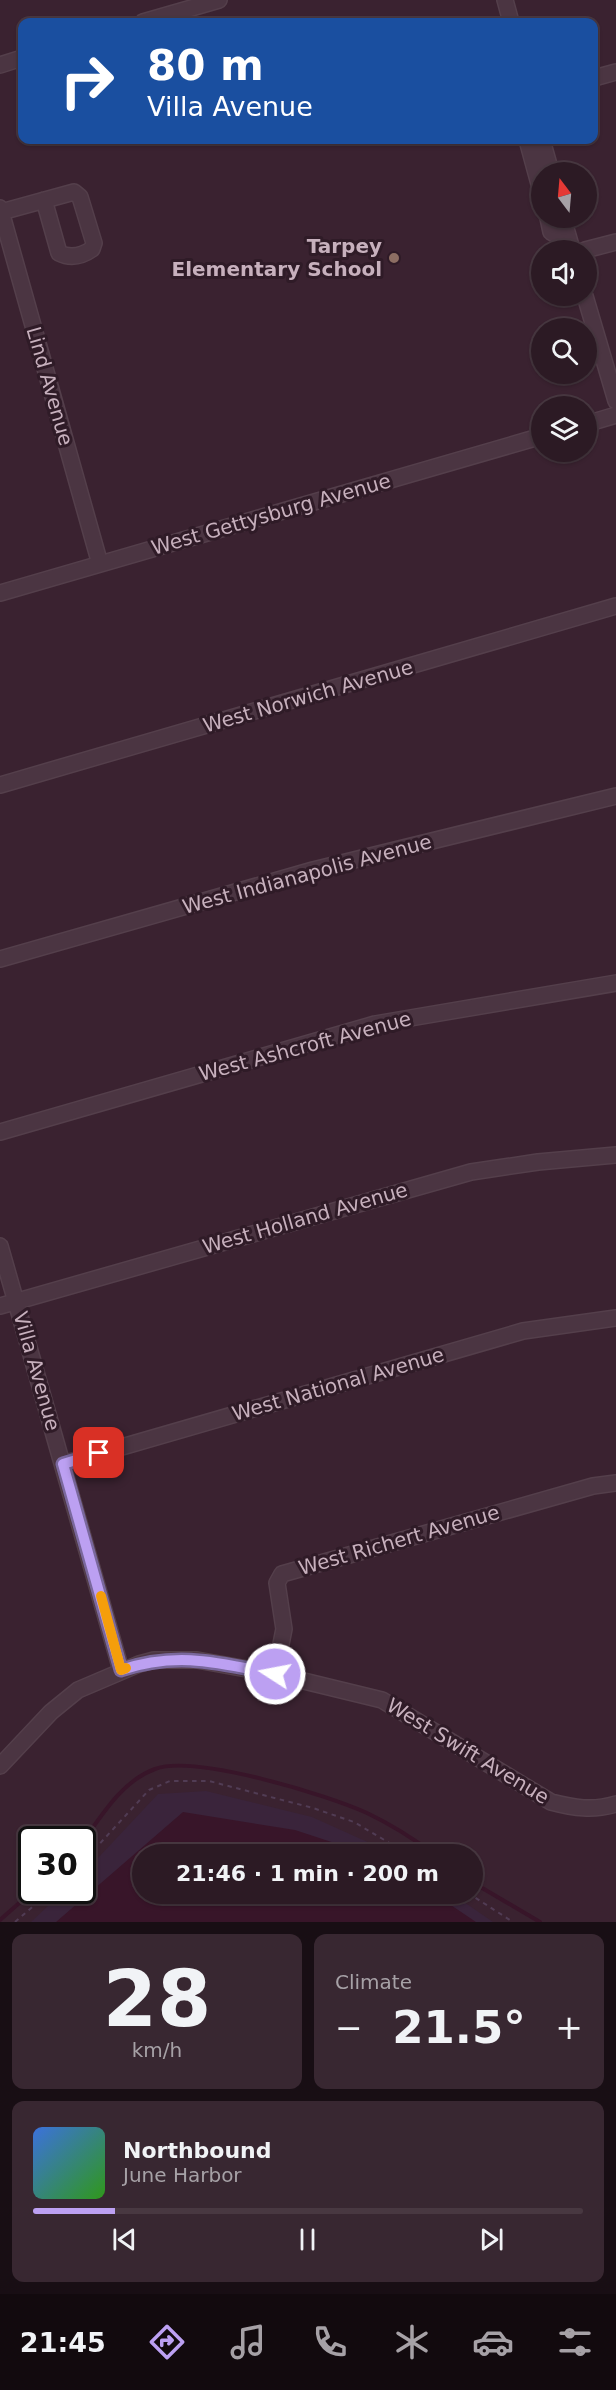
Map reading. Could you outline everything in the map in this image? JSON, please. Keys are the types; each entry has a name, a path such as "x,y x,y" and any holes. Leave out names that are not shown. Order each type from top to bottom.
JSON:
{"street":[{"path":"157,18 219,0"},
{"path":"505,0 510,18"},
{"path":"0,65 18,59"},
{"path":"598,77 616,72"},
{"path":"527,144 532,162"},
{"path":"543,144 548,162"},
{"path":"1,210 44,200"},
{"name":"Lind Avenue","path":"1,210 100,564"},
{"path":"550,228 562,240"},
{"path":"597,247 616,242"},
{"path":"588,306 616,401"},
{"path":"597,420 616,415"},
{"name":"West Gettysburg Avenue","path":"0,593 531,439"},
{"name":"West Norwich Avenue","path":"0,785 616,606"},
{"name":"West Indianapolis Avenue","path":"0,959 313,870 616,796"},
{"name":"West Ashcroft Avenue","path":"0,1132 375,1024 616,983"},
{"name":"West Holland Avenue","path":"0,1306 471,1172 538,1162 616,1155"},
{"name":"Villa Avenue","path":"0,1246 121,1670"},
{"name":"West National Avenue","path":"63,1464 523,1331 616,1318"},
{"name":"West Richert Avenue","path":"275,1674 284,1629 277,1583 282,1574 593,1486 616,1483"},
{"name":"West Swift Avenue","path":"0,1767 51,1712 78,1690 121,1670 154,1660 197,1660 275,1674 382,1700 551,1802 576,1808 600,1809 616,1804"}],"path":[{"path":"96,1848 149,1790 170,1781 182,1780 209,1781 313,1808 354,1822 391,1844"},
{"path":"483,1903 513,1922"},
{"path":"15,1922 36,1904"}],"shaded area":[{"path":"206,1791 312,1817 372,1844 132,1844 132,1904 467,1904 493,1922 31,1922 50,1904 96,1904 96,1860 158,1794"},
{"path":"183,1812 295,1830 338,1844 146,1844"},
{"path":"132,1856 132,1904 449,1904 476,1922 56,1922 77,1904 96,1904 96,1887"}],"waterway":[{"path":"94,1826 123,1790 143,1774 155,1769 174,1766 199,1767 261,1779 323,1796 376,1817 419,1844"},
{"path":"483,1888 540,1922"},
{"path":"0,1920 18,1904"}],"slow traffic":[{"path":"101,1596 121,1670 126,1668"}],"place":[{"name":"Tarpey Elementary School","path":"394,258"}],"route":[{"path":"99,1453 63,1464 121,1670 154,1660 197,1660 275,1674"}]}
